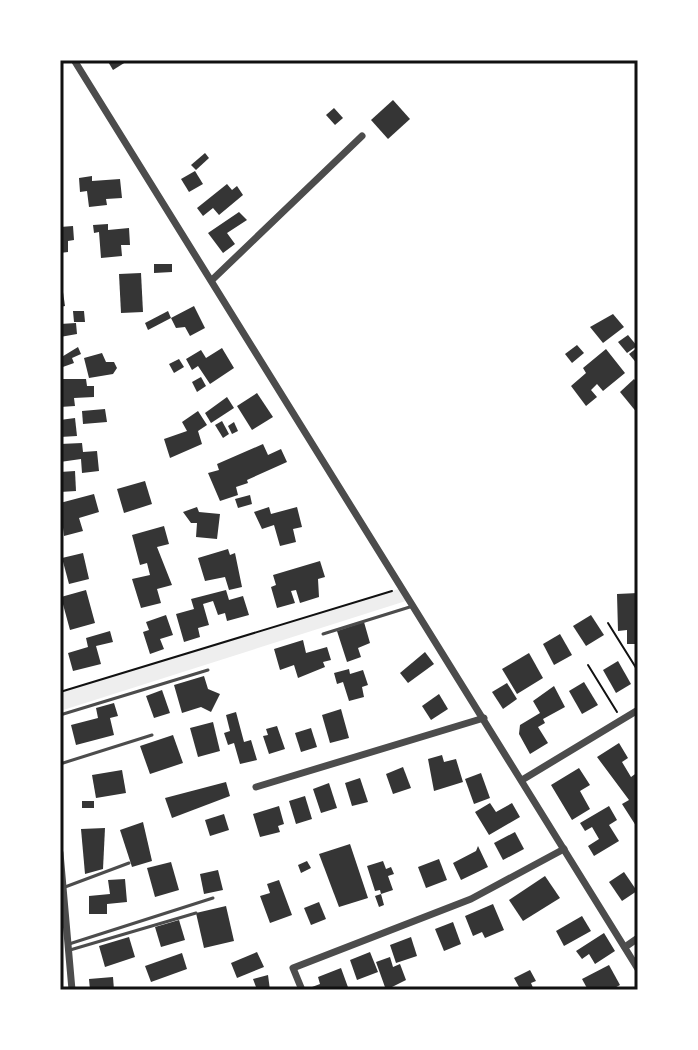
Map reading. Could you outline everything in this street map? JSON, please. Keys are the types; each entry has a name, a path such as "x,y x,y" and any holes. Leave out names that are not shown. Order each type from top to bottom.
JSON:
{"street":[{"path":"74,60 638,969"},
{"path":"212,280 362,136"},
{"path":"522,780 638,710"},
{"path":"256,787 484,718"},
{"path":"302,990 293,968 471,899 564,849"},
{"path":"60,853 72,990"},
{"path":"625,947 638,938"}],"lane":[{"path":"323,634 413,606"},
{"path":"60,715 208,670"},
{"path":"60,764 152,735"},
{"path":"63,887 129,863"},
{"path":"69,947 213,898"},
{"path":"69,947 196,913"}],"path":[{"path":"60,692 402,588"},
{"path":"608,623 638,671"},
{"path":"588,665 622,720"}],"shaded area":[{"path":"402,588 409,600 60,711 60,692"}],"building":[{"path":"107,60 129,60 113,70"},
{"path":"393,100 410,119 388,139 371,120"},
{"path":"334,108 343,118 335,125 326,115"},
{"path":"205,153 209,158 196,170 191,165"},
{"path":"195,171 203,184 189,192 181,179"},
{"path":"92,176 92,181 120,179 122,198 106,199 107,205 89,207 87,191 80,192 79,178"},
{"path":"227,184 232,190 237,186 243,195 219,215 213,208 203,216 197,208"},
{"path":"239,212 247,220 227,233 235,244 223,253 208,233"},
{"path":"108,224 108,230 129,228 130,245 121,245 122,256 101,258 99,232 94,233 93,225"},
{"path":"73,226 74,240 68,241 68,252 60,253 60,227"},
{"path":"154,264 172,264 172,272 154,273"},
{"path":"60,271 65,306 60,307"},
{"path":"141,273 143,312 121,313 119,274"},
{"path":"194,306 205,328 190,336 185,327 176,328 171,318"},
{"path":"73,311 84,311 85,322 74,322"},
{"path":"168,311 171,318 148,330 145,323"},
{"path":"613,314 624,327 603,343 590,327"},
{"path":"76,323 77,334 60,337 60,324"},
{"path":"628,335 637,346 627,353 618,342"},
{"path":"577,345 584,353 572,363 565,354"},
{"path":"78,347 81,354 72,358 74,363 60,368 60,358"},
{"path":"638,347 638,365 629,354"},
{"path":"222,348 234,368 210,384 198,366 192,370 186,359 201,350 206,358"},
{"path":"606,349 625,373 603,391 597,384 591,390 597,397 586,406 571,386 586,373 583,368"},
{"path":"102,353 106,362 114,362 117,368 113,374 89,378 84,358"},
{"path":"179,359 184,367 174,373 169,364"},
{"path":"201,377 206,386 197,392 192,382"},
{"path":"60,379 86,379 87,386 94,386 94,397 74,398 75,406 60,407"},
{"path":"634,379 638,384 638,414 620,392"},
{"path":"257,393 273,417 252,430 237,406"},
{"path":"227,397 234,408 211,423 205,413"},
{"path":"105,409 107,422 83,424 82,411"},
{"path":"198,411 207,425 198,431 202,444 170,458 164,439 187,431 182,422"},
{"path":"75,418 77,436 60,437 60,420"},
{"path":"222,421 229,434 223,438 215,425"},
{"path":"234,422 238,431 232,434 228,426"},
{"path":"82,443 83,452 97,451 99,471 82,473 81,459 60,462 60,444"},
{"path":"263,444 268,455 281,449 287,462 247,480 248,483 236,487 238,495 220,501 208,473 219,470 217,464"},
{"path":"75,471 76,491 60,492 60,472"},
{"path":"145,481 152,504 124,513 117,489"},
{"path":"94,494 99,512 79,518 83,531 64,536 60,503"},
{"path":"250,495 252,504 238,508 235,499"},
{"path":"197,507 199,512 220,514 217,539 196,537 197,523 191,523 183,512"},
{"path":"269,507 271,514 297,507 302,527 293,529 296,542 280,546 274,525 262,529 254,512"},
{"path":"164,526 169,544 157,547 172,585 157,589 161,603 141,608 132,579 150,575 147,563 140,565 132,535"},
{"path":"228,549 230,555 235,553 242,587 229,590 225,577 205,581 198,558"},
{"path":"83,553 89,579 69,584 62,558"},
{"path":"320,561 325,577 318,579 319,597 300,603 296,590 291,591 295,603 277,608 271,587 276,585 273,575"},
{"path":"86,590 95,623 70,630 61,597"},
{"path":"226,590 229,600 243,596 249,615 227,621 225,613 218,615 213,601 203,604 209,625 198,628 200,637 184,642 176,614 194,609 191,599"},
{"path":"638,593 638,644 627,644 627,630 618,631 617,594"},
{"path":"166,615 173,635 160,639 164,649 150,654 143,632 149,630 146,622"},
{"path":"591,615 604,635 586,646 573,626"},
{"path":"364,622 370,643 358,648 361,657 347,662 337,631"},
{"path":"110,631 113,642 96,646 101,664 73,671 68,653 88,647 86,638"},
{"path":"560,634 572,655 554,665 543,644"},
{"path":"303,640 306,653 327,647 331,660 323,662 325,667 298,678 294,665 280,670 274,649"},
{"path":"425,652 434,664 408,683 400,673"},
{"path":"529,653 543,678 517,694 502,669"},
{"path":"618,661 631,684 616,693 603,670"},
{"path":"349,669 350,674 363,670 368,685 362,687 364,697 349,701 343,682 337,684 334,673"},
{"path":"204,676 208,689 220,694 211,712 201,707 182,713 174,685"},
{"path":"584,682 598,705 582,714 569,691"},
{"path":"507,683 517,699 503,709 492,692"},
{"path":"554,686 565,707 543,719 545,723 538,727 548,743 530,754 519,734 520,725 540,713 533,701"},
{"path":"162,690 170,713 154,718 146,696"},
{"path":"439,694 448,709 431,720 422,706"},
{"path":"114,703 118,716 110,718 114,735 76,745 71,725 98,718 96,708"},
{"path":"341,709 349,738 330,743 322,715"},
{"path":"236,712 244,742 251,740 257,760 240,764 234,743 228,745 224,733 230,731 226,715"},
{"path":"213,722 220,751 198,757 190,728"},
{"path":"277,726 285,749 269,754 263,736 268,735 266,729"},
{"path":"311,728 317,747 301,752 295,733"},
{"path":"173,735 183,763 150,774 140,746"},
{"path":"619,743 628,758 622,762 631,777 638,772 638,829 622,804 629,800 597,757"},
{"path":"442,755 444,762 456,759 463,782 434,791 428,759"},
{"path":"403,767 411,788 393,794 386,774"},
{"path":"579,768 590,785 580,791 590,809 572,820 551,785"},
{"path":"122,770 126,793 96,798 92,775"},
{"path":"481,773 490,798 474,804 465,779"},
{"path":"360,778 368,802 352,806 345,783"},
{"path":"226,782 230,796 172,818 165,798"},
{"path":"329,783 337,808 321,813 313,789"},
{"path":"305,796 312,819 296,824 289,801"},
{"path":"82,801 94,801 94,808 82,808"},
{"path":"490,803 496,812 512,803 520,817 489,835 475,812"},
{"path":"279,806 284,824 278,826 280,832 260,837 253,814"},
{"path":"609,806 617,820 609,825 619,841 594,856 588,846 599,839 592,827 585,831 580,823"},
{"path":"224,814 229,830 210,836 205,820"},
{"path":"143,822 152,861 132,867 120,830"},
{"path":"105,828 103,869 85,874 81,829"},
{"path":"515,832 524,849 503,860 494,843"},
{"path":"350,844 368,898 339,907 319,854"},
{"path":"478,846 488,867 461,880 453,863 476,851"},
{"path":"439,859 447,880 426,888 418,867"},
{"path":"307,861 311,868 301,873 298,865"},
{"path":"383,861 386,869 391,867 394,874 388,876 393,890 381,894 380,890 375,891 367,866"},
{"path":"171,862 179,890 155,897 147,868"},
{"path":"218,870 223,890 204,894 200,874"},
{"path":"624,872 637,891 622,901 609,882"},
{"path":"545,876 560,898 523,921 509,900"},
{"path":"125,879 127,902 107,904 107,914 89,914 89,896 110,894 108,880"},
{"path":"279,880 292,915 270,923 260,896 270,893 267,884"},
{"path":"381,894 384,905 379,907 375,896"},
{"path":"319,902 326,919 311,925 304,908"},
{"path":"493,904 504,930 485,938 482,932 473,936 465,916"},
{"path":"226,906 234,941 204,948 196,913"},
{"path":"582,916 591,931 564,946 556,931"},
{"path":"179,920 185,940 161,947 155,927"},
{"path":"453,922 461,944 444,951 435,929"},
{"path":"604,933 615,951 595,964 589,954 582,959 576,951"},
{"path":"129,937 135,957 105,967 99,946"},
{"path":"411,937 417,956 396,963 390,945"},
{"path":"257,952 264,967 237,978 231,963"},
{"path":"370,952 378,972 357,980 350,960"},
{"path":"182,953 187,969 151,982 145,966"},
{"path":"390,957 393,967 400,964 406,980 386,990 376,962"},
{"path":"609,965 620,985 611,990 588,990 582,979"},
{"path":"341,968 349,990 304,990 320,984 318,977"},
{"path":"530,970 536,981 531,983 534,990 513,990 519,987 514,978"},
{"path":"268,975 270,990 250,990 256,987 253,979"},
{"path":"113,977 114,990 90,990 89,979"}]}
